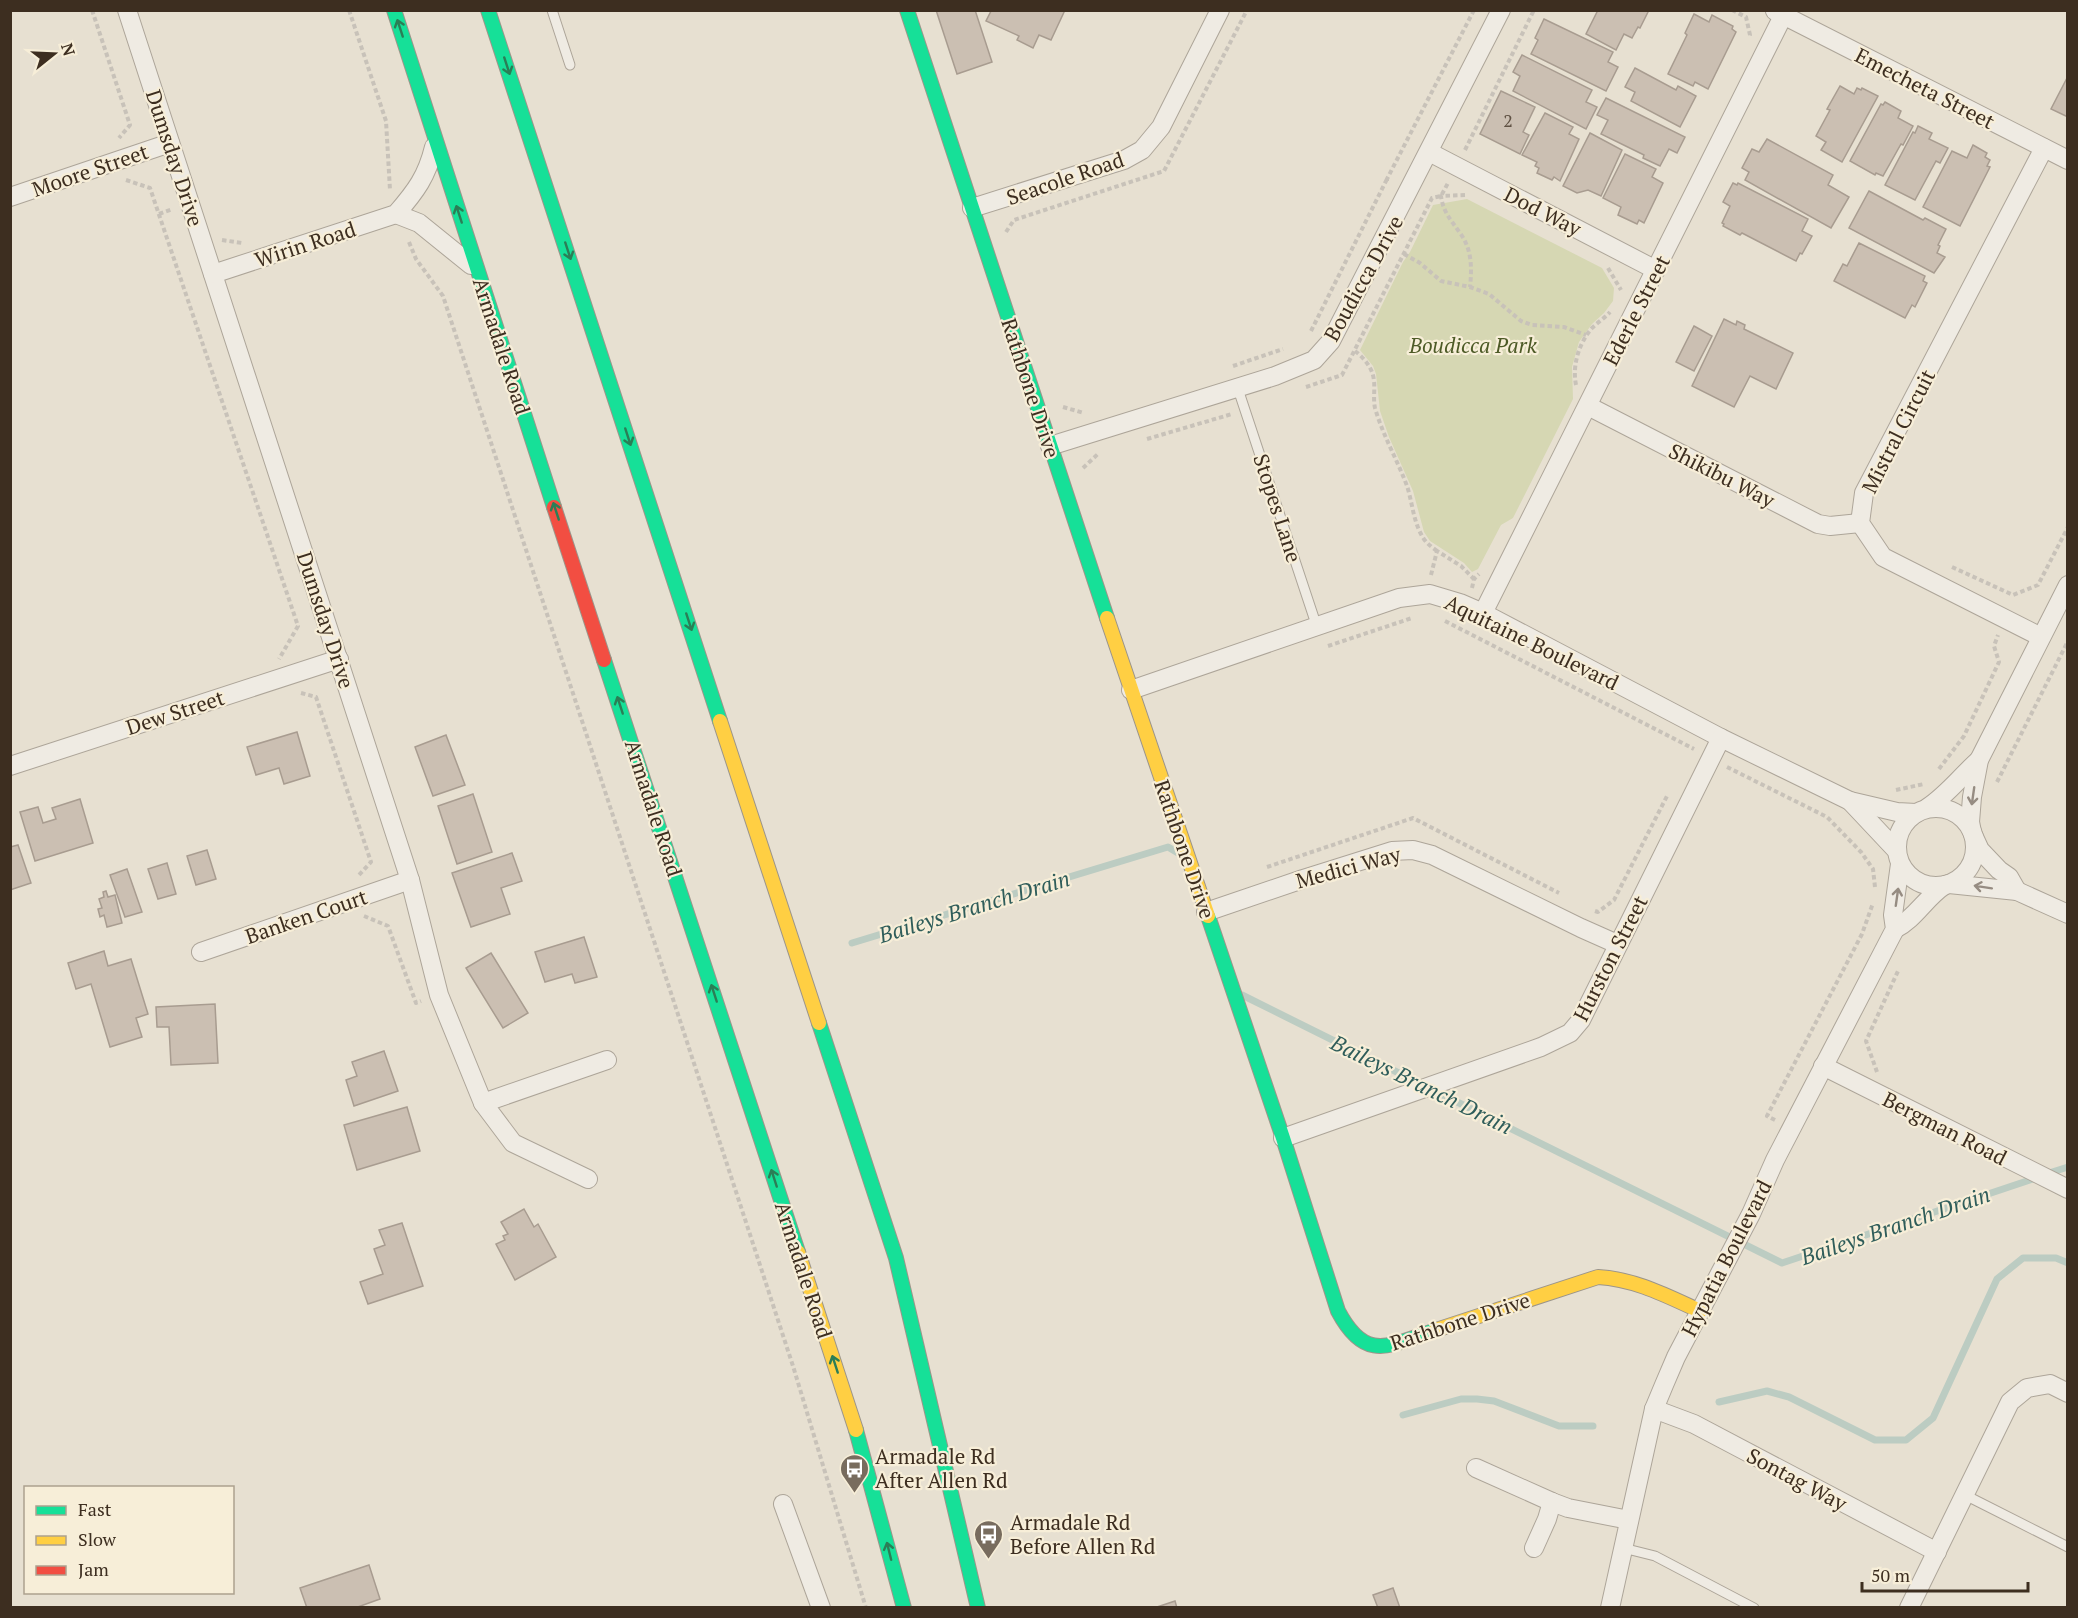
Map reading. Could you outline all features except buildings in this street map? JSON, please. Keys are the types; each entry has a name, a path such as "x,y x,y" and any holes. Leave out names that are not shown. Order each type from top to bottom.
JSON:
{"main road":[{"name":"Armadale Road","path":"394,10 860,1441 904,1608"},
{"path":"488,10 896,1258 978,1608"},
{"name":"Rathbone Drive","path":"907,10 1338,1311 1349,1332 1364,1345 1385,1347 1598,1277 1615,1277 1634,1283 1700,1311"}],"street":[{"name":"Dumsday Drive","path":"127,10 410,880 439,995 483,1103 513,1143 588,1179"},
{"name":"Seacole Road","path":"972,208 1124,160 1142,150 1161,127 1220,10"},
{"name":"Boudicca Drive","path":"1050,446 1238,389 1314,360 1331,341 1502,10"},
{"name":"Emecheta Street","path":"1778,13 2067,159"},
{"name":"Ederle Street","path":"1483,613 1656,270 1778,13"},
{"path":"436,139 429,168 417,190 396,214 419,224 477,270"},
{"name":"Moore Street","path":"10,197 171,143"},
{"name":"Mistral Circuit","path":"2041,637 1882,557 1860,523 1864,493 2044,148"},
{"name":"Dod Way","path":"1429,152 1656,270"},
{"name":"Wirin Road","path":"213,274 396,214"},
{"name":"Shikibu Way","path":"1588,406 1818,524 1830,526 1860,523"},
{"path":"1947,885 1957,880 1971,866 1975,847 1970,822 1979,760 2067,585"},
{"name":"Aquitaine Boulevard","path":"1131,690 1399,598 1430,594 1483,613 1721,738 1850,801"},
{"name":"Dew Street","path":"10,766 339,659"},
{"name":"Hurston Street","path":"1282,1138 1540,1047 1570,1033 1589,1006 1617,944 1721,738"},
{"path":"1899,858 1897,840 1908,820 1944,796 1979,760"},
{"path":"1850,801 1885,810 1922,811 1938,807 1958,815 1973,834 1980,850 2009,877 2017,891"},
{"path":"1850,801 1899,858 1908,875 1919,883 1932,886 1947,885 2017,891 2067,914"},
{"name":"Medici Way","path":"1206,912 1381,855 1413,850 1432,855 1617,944"},
{"name":"Hypatia Boulevard","path":"1610,1608 1654,1409 1676,1357 1751,1214 1823,1066 1894,929 1893,915 1899,858"},
{"name":"Banken Court","path":"201,952 410,880"},
{"name":"Hypatia Boulevard","path":"1894,929 1907,923 1927,899 1947,885"},
{"path":"483,1103 606,1060"},
{"name":"Bergman Road","path":"1823,1066 2067,1189"},
{"path":"1909,1608 2010,1402 2027,1388 2050,1384 2067,1393"},
{"name":"Sontag Way","path":"1654,1409 1694,1424 1937,1552"},
{"path":"1476,1468 1552,1503 1629,1520"},
{"path":"1534,1548 1552,1503"},
{"path":"783,1504 821,1608"}],"lane":[{"path":"552,10 570,65"},
{"name":"Stopes Lane","path":"1238,389 1317,627"},
{"path":"1965,1496 2067,1546"},
{"path":"1623,1548 1655,1557 1754,1608"}],"path":[{"path":"92,10 130,125 114,146 123,179 150,188 298,626 279,657 287,689 316,696 371,862 346,888 357,914 388,926 416,1003 439,995"},
{"path":"349,10 386,121 391,195 396,214 416,258 443,296 793,1366 866,1608"},
{"path":"991,202 1003,238 1014,220 1164,171 1247,10"},
{"path":"1470,287 1472,265 1468,248 1460,232 1447,217 1441,196 1534,10"},
{"path":"1305,338 1310,333 1388,179"},
{"path":"1300,389 1342,375 1432,198 1441,196"},
{"path":"217,236 224,241 244,243"},
{"path":"1404,254 1420,263 1441,281 1489,294 1521,321 1532,325 1564,327 1586,335"},
{"path":"1233,366 1288,347"},
{"path":"1354,351 1365,360 1372,373 1374,402 1386,441 1406,485 1417,527 1427,544 1461,566 1474,579"},
{"path":"1059,397 1063,408 1089,415"},
{"path":"1143,440 1222,418 1245,409"},
{"path":"1078,473 1098,453 1109,450"},
{"path":"1885,810 1895,790 1922,786 1933,777 1964,736 1999,662 1994,646 2013,595 2038,585 2067,527"},
{"path":"1421,575 1432,575 1437,550"},
{"path":"1951,566 2013,595"},
{"path":"1322,648 1419,616"},
{"path":"1443,620 1827,817 1862,852 1873,869 1876,894 1866,924 1767,1116 1792,1128"},
{"path":"1996,784 2067,641"},
{"path":"1933,777 1952,787"},
{"path":"1588,907 1598,912 1614,900 1671,789"},
{"path":"1268,867 1413,818 1567,897"},
{"path":"1862,852 1875,828"},
{"path":"1887,1077 1877,1072 1866,1041 1901,965"}],"green space":[{"name":"Boudicca Park","path":"1467,199 1602,268 1614,288 1613,301 1579,342 1572,367 1573,399 1513,518 1501,525 1478,569 1472,572 1464,563 1430,541 1424,532 1413,491 1380,411 1376,374 1373,366 1360,350 1433,205"}],"waterway":[{"name":"Baileys Branch Drain","path":"852,943 1168,847 1178,853"},
{"name":"Baileys Branch Drain","path":"1242,995 1423,1085"},
{"name":"Baileys Branch Drain","path":"1433,1090 1782,1263 2036,1178"},
{"name":"Baileys Branch Drain","path":"2046,1174 2068,1167"},
{"path":"1719,1402 1767,1391 1789,1397 1875,1440 1906,1440 1933,1418 1997,1279 2023,1258 2056,1258 2068,1263"},
{"path":"1403,1415 1461,1399 1477,1399 1494,1401 1559,1426 1593,1426"}],"traffic: fast":[{"path":"394,10 554,507"},
{"path":"488,10 720,721"},
{"path":"907,10 1107,618"},
{"path":"604,660 798,1252"},
{"path":"1208,916 1283,1138 1338,1311 1348,1328 1369,1344 1392,1345 1436,1330"},
{"path":"819,1023 896,1258 978,1608"},
{"path":"856,1430 904,1608"}],"traffic: slow":[{"path":"1107,618 1208,916"},
{"path":"720,721 819,1023"},
{"path":"798,1252 856,1430"},
{"path":"1436,1330 1598,1277 1638,1285 1700,1311"}],"traffic: jam":[{"path":"554,507 604,660"}],"place":[{"name":"Armadale Rd After Allen Rd","path":"854,1494"},
{"name":"Armadale Rd Before Allen Rd","path":"989,1560"}]}
